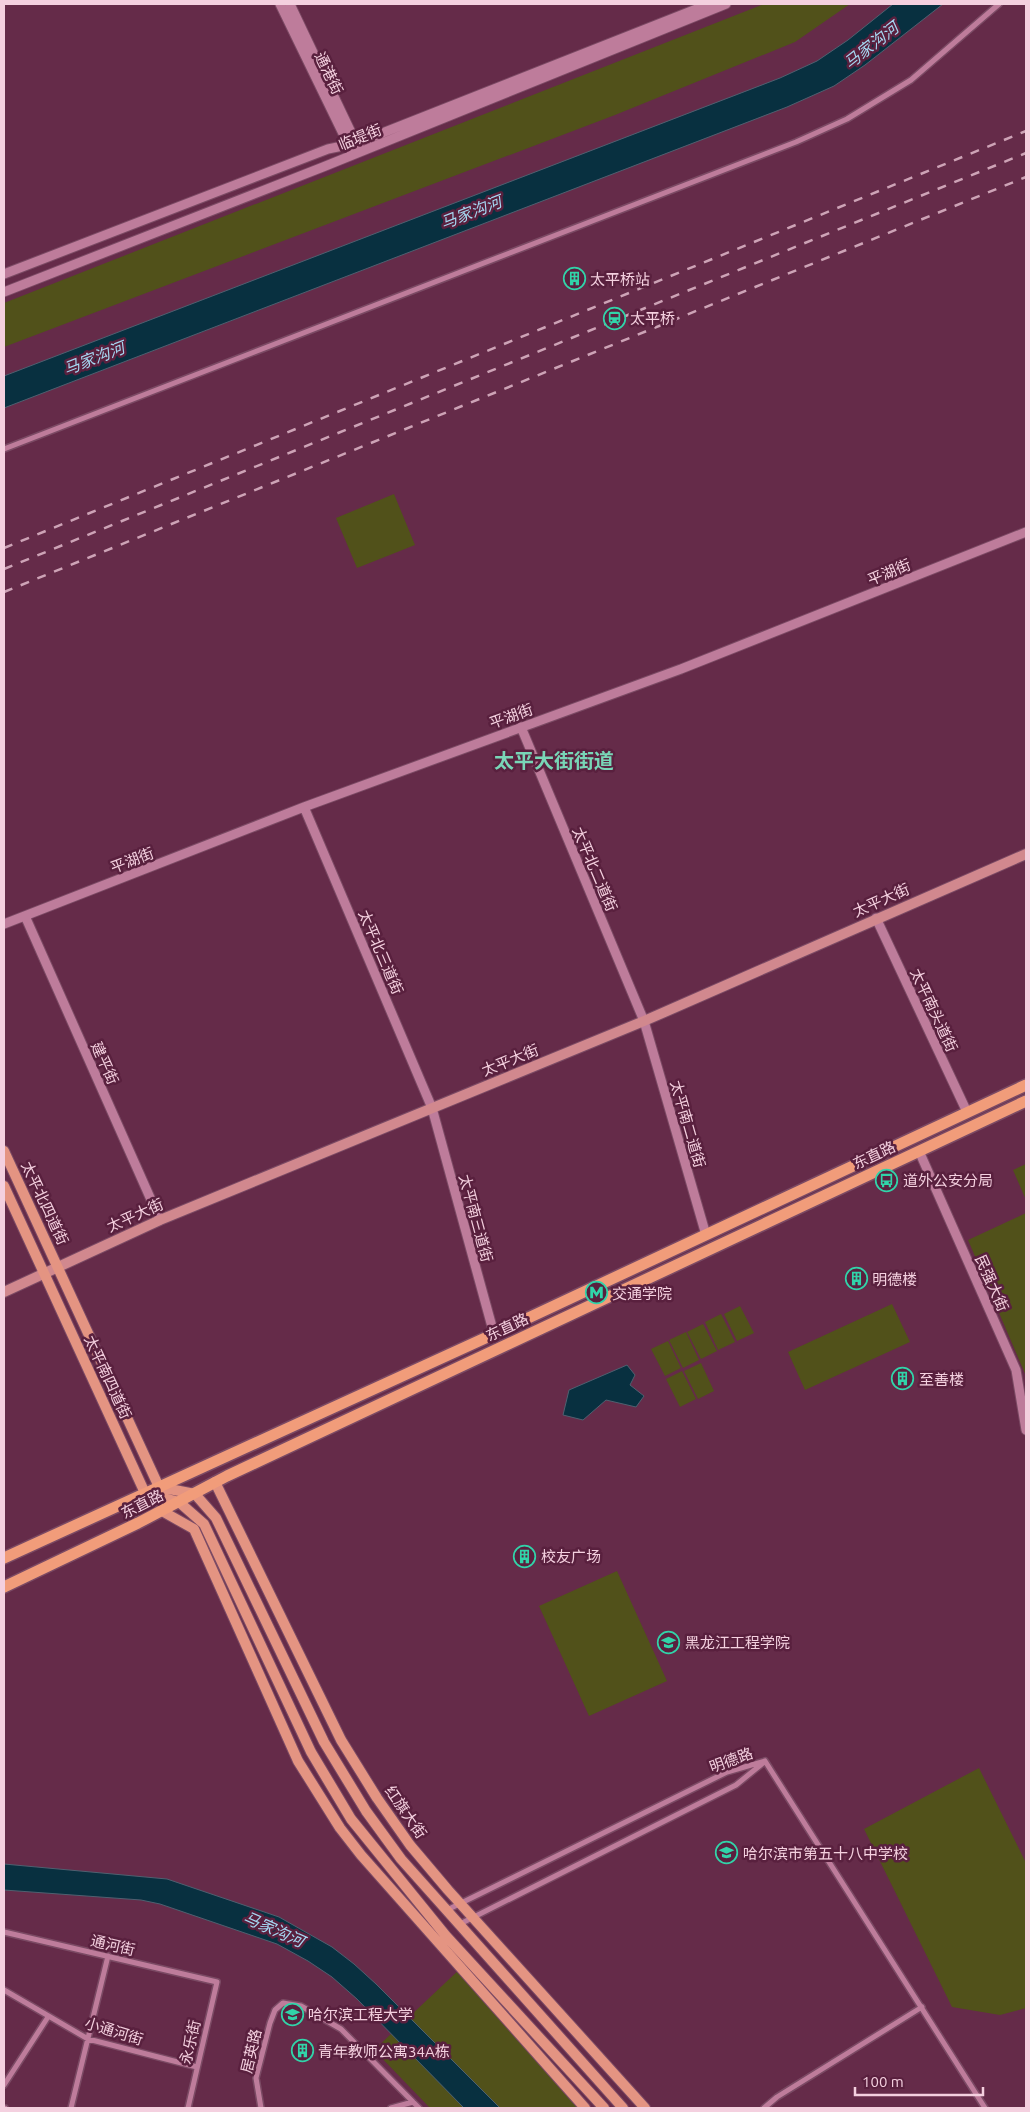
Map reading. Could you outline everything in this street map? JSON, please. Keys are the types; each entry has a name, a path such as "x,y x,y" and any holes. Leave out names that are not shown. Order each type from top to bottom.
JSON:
{"highway":[{"name":"东直路","path":"4,1558 494,1334 1026,1085"},
{"name":"东直路","path":"4,1587 162,1511 216,1482 1026,1100"}],"main road":[{"name":"太平大街","path":"4,1292 160,1220 644,1021 1026,854"},
{"name":"太平北四道街","path":"4,1150 58,1267"},
{"name":"太平北四道街","path":"4,1186 44,1274"},
{"name":"太平南四道街","path":"58,1267 159,1487"},
{"name":"太平南四道街","path":"44,1274 145,1494"},
{"name":"红旗大街","path":"216,1482 341,1740 377,1798 410,1845 460,1904 645,2108"},
{"path":"159,1487 195,1494"},
{"path":"145,1494 179,1502 204,1524 311,1752 351,1819 446,1936 604,2108"},
{"name":"红旗大街","path":"195,1494 216,1518 324,1742 372,1819 401,1859 623,2108"},
{"path":"162,1511 194,1529 298,1761 340,1828 585,2108"}],"street":[{"name":"通港街","path":"280,4 355,149"},
{"name":"通港街","path":"290,4 355,149"},
{"name":"临堤街","path":"4,292 709,4"},
{"name":"临堤街","path":"4,274 328,149 355,149 726,4"},
{"path":"4,449 804,138 847,119 911,80 999,4"},
{"name":"平湖街","path":"4,924 304,806 681,669 1026,532"},
{"name":"太平北二道街","path":"521,727 644,1021"},
{"name":"太平北三道街","path":"304,806 432,1108"},
{"name":"建平街","path":"25,916 160,1220"},
{"name":"太平南头道街","path":"876,918 967,1112"},
{"name":"太平南二道街","path":"644,1021 706,1235"},
{"name":"太平南三道街","path":"432,1108 494,1334"},
{"name":"民强大街","path":"919,1151 1016,1370 1026,1430"},
{"path":"765,1761 985,2108"},
{"name":"明德路","path":"448,1910 726,1772 765,1761"},
{"name":"明德路","path":"460,1924 736,1785 765,1761"},
{"name":"通河街","path":"4,1932 217,1982"},
{"path":"71,2108 108,1956"},
{"name":"永乐街","path":"188,2108 217,1982"},
{"name":"小通河街","path":"4,1990 88,2039 197,2067"},
{"name":"居英路","path":"261,2108 256,2078 275,2010 283,2003 302,2006 341,2029 413,2102"},
{"path":"764,2108 777,2097 922,2007"},
{"path":"4,2084 48,2017"},
{"path":"391,2108 413,2102 419,2108"}],"shaded area":[{"path":"764,4 850,4 795,42 615,115 4,347 4,303"},
{"path":"394,494 415,545 357,568 336,518"},
{"path":"1026,1164 1026,1200 1013,1170"},
{"path":"1026,1213 1026,1376 968,1240"},
{"path":"892,1304 910,1342 805,1390 788,1352"},
{"path":"740,1306 754,1333 737,1341 724,1314"},
{"path":"721,1314 735,1342 718,1350 705,1322"},
{"path":"703,1324 717,1351 701,1359 687,1332"},
{"path":"686,1332 699,1360 683,1368 669,1340"},
{"path":"668,1341 681,1368 665,1376 651,1349"},
{"path":"701,1363 714,1391 698,1399 684,1371"},
{"path":"682,1371 696,1399 680,1407 666,1379"},
{"path":"617,1571 667,1681 589,1716 539,1606"},
{"path":"979,1768 1026,1863 1026,2008 1000,2015 952,2007 864,1829"},
{"path":"462,1967 581,2108 430,2108 374,2050"}],"water":[{"name":"马家沟河","path":"893,4 943,4 865,65 834,86 787,107 4,408 4,376 780,78 817,61 848,40"},
{"path":"627,1365 635,1375 630,1385 644,1396 636,1407 606,1400 583,1420 563,1415 569,1390"},
{"name":"马家沟河","path":"4,1864 167,1879 279,1917 332,1947 354,1964 500,2108 464,2108 357,1999 332,1977 277,1944 160,1904 141,1900 4,1890"}],"railway":[{"path":"4,548 1026,131"},
{"path":"4,569 1026,153"},
{"path":"4,592 1026,177"}],"place":[{"name":"太平桥站","path":"574,279"},
{"name":"太平桥","path":"614,318"},
{"name":"道外公安分局","path":"887,1180"},
{"name":"明德楼","path":"856,1279"},
{"name":"交通学院","path":"596,1293"},
{"name":"至善楼","path":"903,1379"},
{"name":"校友广场","path":"525,1556"},
{"name":"黑龙江工程学院","path":"669,1642"},
{"name":"哈尔滨市第五十八中学校","path":"727,1853"},
{"name":"哈尔滨工程大学","path":"292,2014"},
{"name":"青年教师公寓34A栋","path":"302,2051"}],"district":[{"name":"太平大街街道","path":"554,760"}]}
